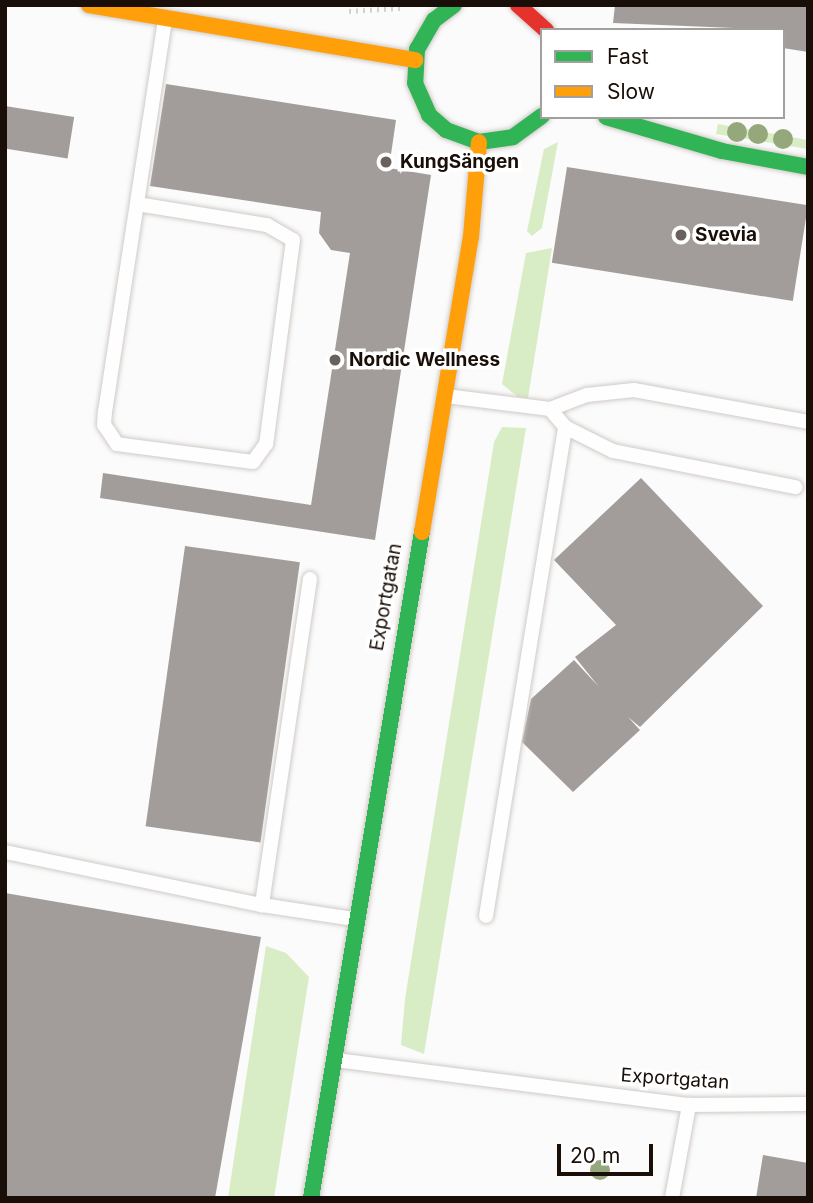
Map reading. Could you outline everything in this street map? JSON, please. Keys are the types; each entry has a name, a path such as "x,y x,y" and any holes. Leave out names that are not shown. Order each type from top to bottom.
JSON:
{"street":[{"path":"89,5 415,60"},
{"path":"454,5 427,29 415,60 415,83 429,115 446,130 478,142 513,137 540,117"},
{"path":"518,5 545,28"},
{"path":"613,119 722,151 808,167"},
{"name":"Exportgatan","path":"311,1198 353,919 441,395 471,237 478,142"}],"lane":[{"path":"137,204 267,225 293,240 266,444 253,462 117,444 107,437 105,412 165,18"},
{"path":"441,395 550,409 587,395 634,390 808,422"},
{"path":"550,409 565,427 613,451 795,487"},
{"path":"486,916 565,427"},
{"path":"262,905 310,579"},
{"path":"5,852 262,905 353,919"},
{"name":"Exportgatan","path":"333,1060 689,1105 808,1104"},
{"path":"672,1198 689,1105"}],"path":[{"path":"344,10 410,5"}],"green space":[{"path":"718,124 808,140 808,149 716,134"},
{"path":"558,142 542,228 532,236 527,231 544,149"},
{"path":"552,248 528,398 518,397 502,384 526,253"},
{"path":"502,427 526,428 424,1054 401,1045 405,999 494,442"},
{"path":"266,946 286,953 309,977 274,1198 228,1198"}],"building":[{"path":"615,5 808,5 808,52 785,48 785,28 613,23"},
{"path":"166,84 396,120 389,168 431,175 375,540 100,498 103,473 311,505 350,253 331,250 319,233 321,212 150,186"},
{"path":"5,106 74,117 68,158 5,149"},
{"name":"Svevia","path":"567,167 808,205 793,301 552,263"},
{"path":"641,478 763,606 640,727 628,717 640,730 573,792 522,742 531,699 574,660 599,687 575,657 616,625 554,560"},
{"path":"185,546 300,562 260,842 146,826"},
{"path":"5,893 261,937 215,1198 5,1198"},
{"path":"763,1155 808,1163 808,1198 756,1198"}],"traffic: fast":[{"path":"454,5 434,20 417,49 415,83 429,115 446,130 479,142 513,137 540,117"},
{"path":"613,119 722,151 808,167"},
{"path":"311,1198 422,532"}],"traffic: slow":[{"path":"89,5 415,60"},
{"path":"422,532 471,237 479,142"}],"traffic: jam":[{"path":"518,5 544,28"}],"place":[{"name":"KungSängen","path":"386,162"},
{"name":"Svevia","path":"681,235"},
{"name":"Nordic Wellness","path":"335,360"}]}
